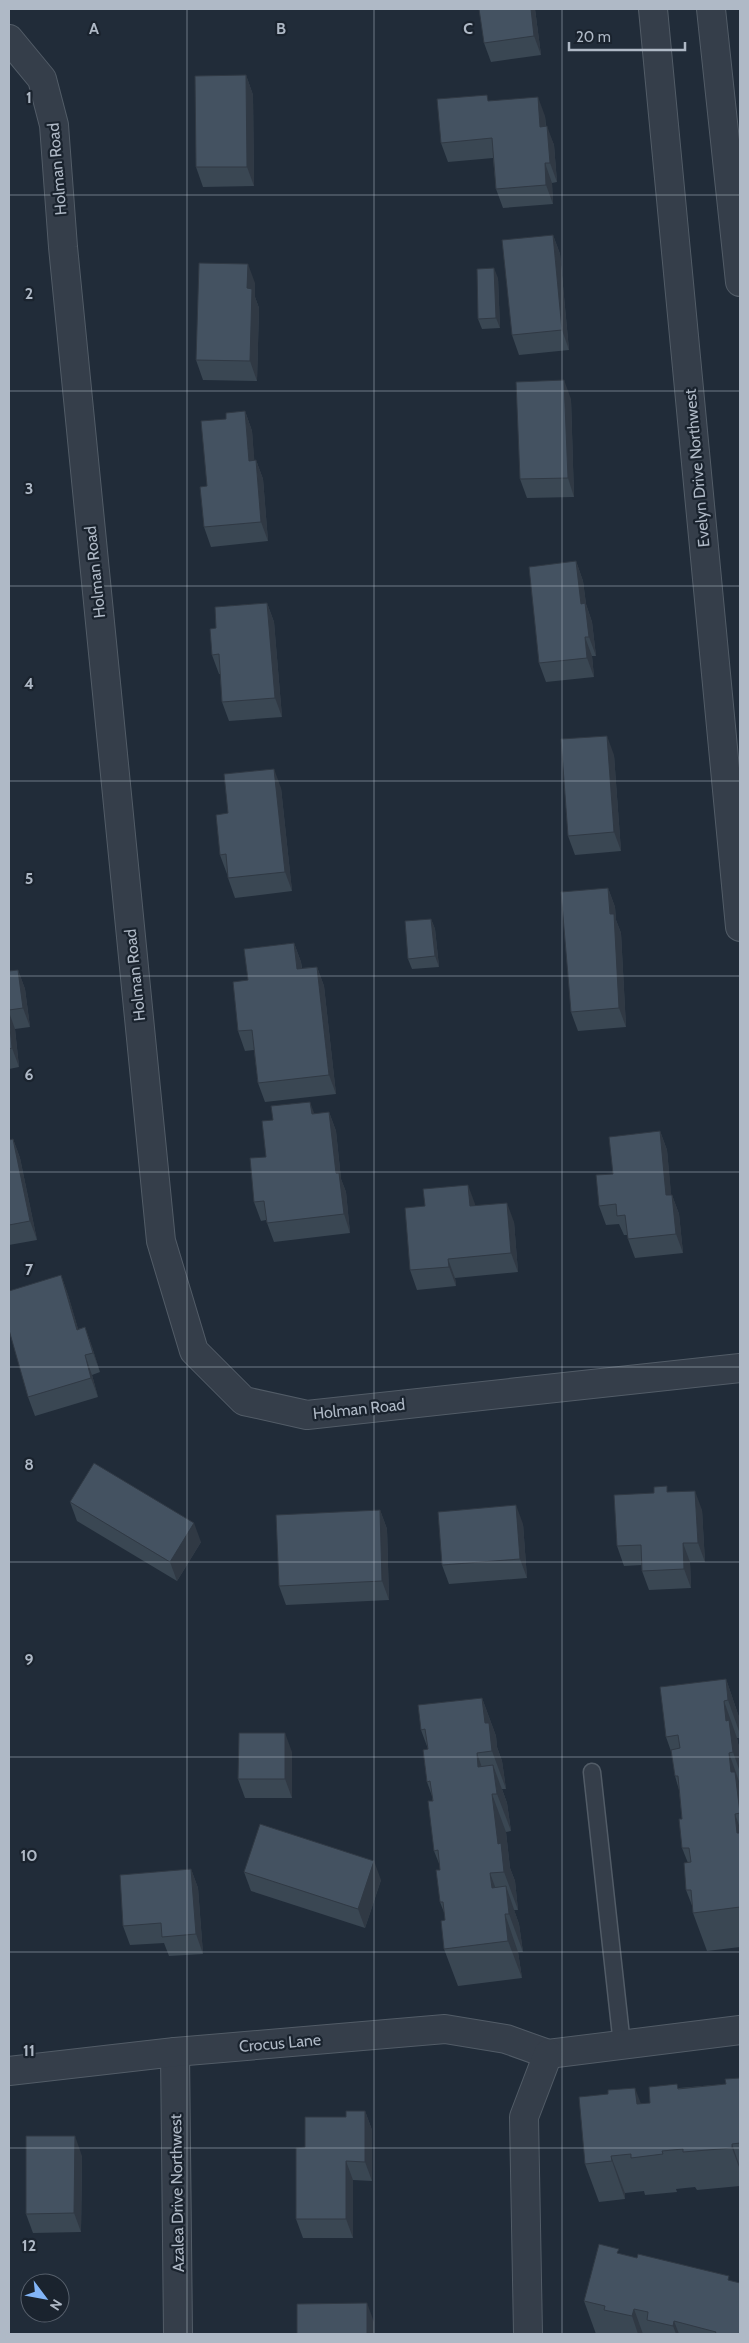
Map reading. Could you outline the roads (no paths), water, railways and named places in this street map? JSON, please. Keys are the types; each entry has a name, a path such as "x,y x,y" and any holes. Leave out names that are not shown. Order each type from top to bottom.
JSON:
{"street":[{"name":"Evelyn Drive Northwest","path":"653,9 740,927"},
{"path":"711,9 740,282"},
{"name":"Holman Road","path":"9,39 42,79 54,125 64,247 161,1241 194,1351 244,1401 306,1415 740,1368"},
{"name":"Crocus Lane","path":"9,2071 175,2052 445,2028 506,2039 548,2054 740,2030"},
{"name":"Azalea Drive Northwest","path":"175,2052 178,2334"},
{"path":"528,2334 524,2117 548,2054"}],"lane":[{"path":"592,1772 622,2045"}]}
